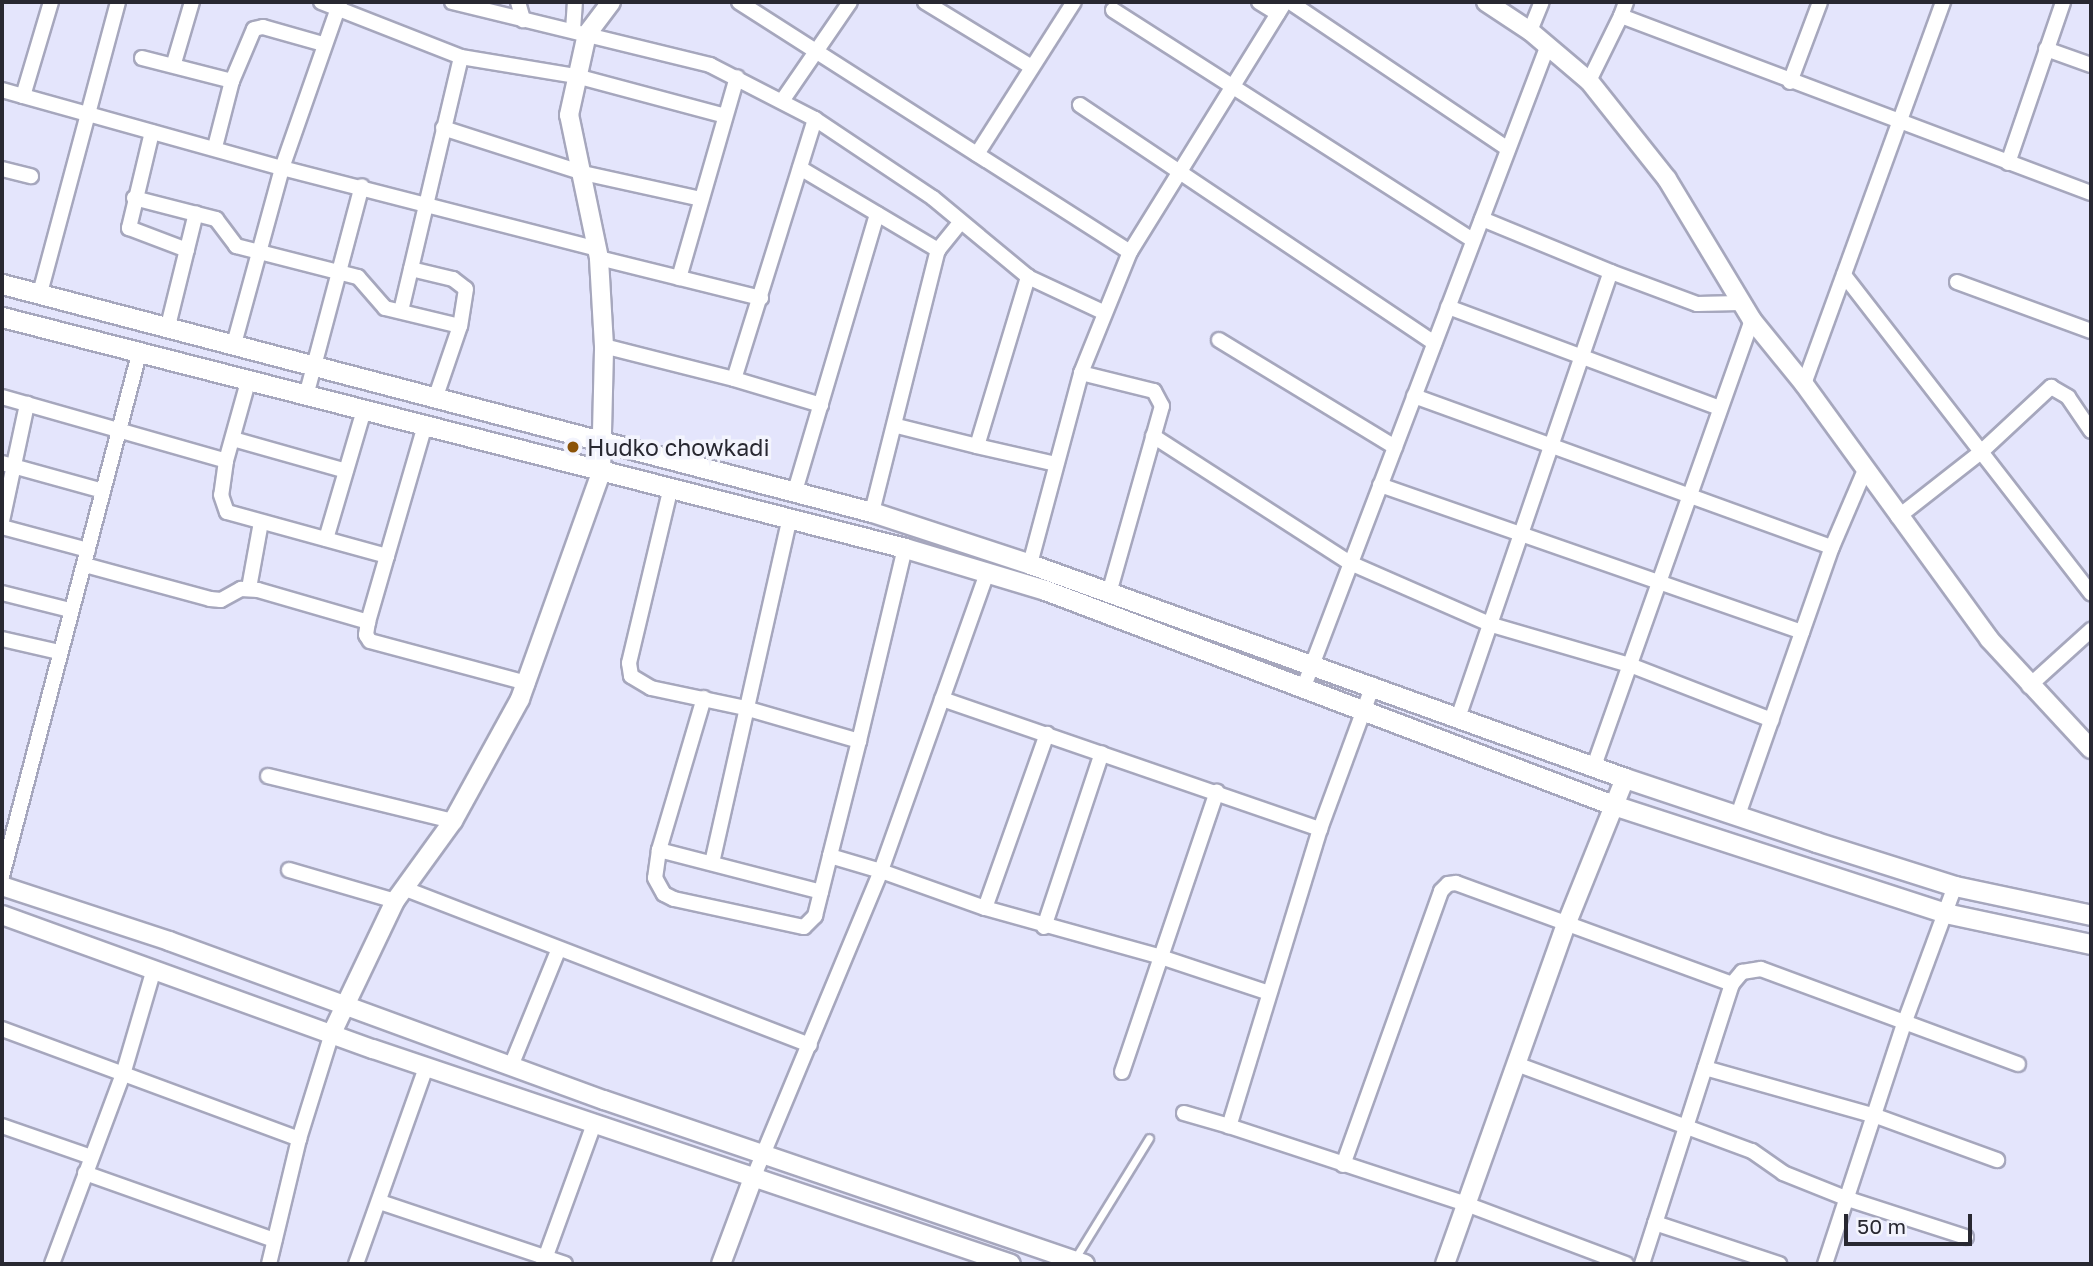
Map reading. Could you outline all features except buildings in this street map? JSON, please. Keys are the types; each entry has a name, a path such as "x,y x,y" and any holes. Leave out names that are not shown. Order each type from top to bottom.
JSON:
{"main road":[{"path":"2,284 872,512 1030,564 1312,663 1625,778 1955,886 2091,915"},
{"path":"2,317 248,383 425,425 789,522 905,548 1045,590 1613,805 1945,913 2091,944"}],"street":[{"path":"23,96 51,2"},
{"path":"40,293 118,2"},
{"path":"174,63 192,2"},
{"path":"321,2 338,6 461,57 576,76 725,116"},
{"path":"452,2 710,65 737,77 815,119 933,198 1028,277 1103,313"},
{"path":"518,2 523,20"},
{"path":"269,1264 299,1139 343,1004 399,895 453,821 527,683 601,473 604,346 598,253 569,115 580,32 575,2"},
{"path":"580,32 611,2"},
{"path":"739,2 1130,252"},
{"path":"782,101 850,2"},
{"path":"925,2 1030,66"},
{"path":"977,154 1030,66 1074,2"},
{"path":"1259,2 1284,6 1508,149"},
{"path":"1486,2 1530,31 1589,81 1667,179 1740,303 1804,384 1898,517 2029,687 2091,749"},
{"path":"1530,31 1542,2"},
{"path":"1790,82 1820,2"},
{"path":"1804,384 1943,2"},
{"path":"2008,163 2063,2"},
{"path":"234,344 282,168 338,6"},
{"path":"1030,564 1081,373 1103,313 1130,252 1284,6"},
{"path":"1589,81 1624,9 1790,82 2091,193"},
{"path":"1113,10 1235,85 1473,240"},
{"path":"215,147 232,81 254,29 263,27 323,44"},
{"path":"1303,689 1548,45"},
{"path":"2046,49 2091,65"},
{"path":"401,311 461,57"},
{"path":"142,58 174,63 232,81"},
{"path":"679,278 737,77"},
{"path":"2,90 215,147 282,168 425,203 679,278 761,298"},
{"path":"1080,105 1434,343"},
{"path":"734,379 815,119"},
{"path":"443,128 583,173 701,199"},
{"path":"152,132 129,219 134,233 187,250"},
{"path":"800,168 938,250"},
{"path":"2,169 31,176"},
{"path":"306,396 362,186"},
{"path":"134,198 216,219 236,246 340,270 358,277 376,301 401,311 460,326"},
{"path":"168,326 196,213"},
{"path":"796,491 877,214"},
{"path":"1482,219 1697,304 1740,303"},
{"path":"872,512 897,426 938,250 961,222"},
{"path":"411,269 461,283 467,298 436,396"},
{"path":"1459,715 1611,272"},
{"path":"1844,275 2091,593"},
{"path":"977,446 1028,277"},
{"path":"1957,282 2091,331"},
{"path":"1448,307 1580,359 1719,408"},
{"path":"1594,766 1752,320"},
{"path":"1219,340 1395,447"},
{"path":"604,346 734,379 821,405"},
{"path":"2,876 139,354"},
{"path":"1081,373 1160,396 1153,436 1109,593"},
{"path":"248,383 226,461 221,495 227,512 387,556"},
{"path":"1898,517 1981,452 2051,387 2068,397 2091,430"},
{"path":"1414,396 1832,547"},
{"path":"2,397 226,461"},
{"path":"2,522 8,465 27,404"},
{"path":"326,538 364,410"},
{"path":"425,425 366,635 381,647 527,683"},
{"path":"897,426 1056,464"},
{"path":"1153,436 1350,563 1492,625 1630,665 1772,720"},
{"path":"233,439 346,471"},
{"path":"8,465 103,491"},
{"path":"1738,815 1832,547 1865,470"},
{"path":"1380,485 1802,632"},
{"path":"670,491 629,663 631,676 651,688 745,708 859,741"},
{"path":"249,588 261,522"},
{"path":"712,863 789,522"},
{"path":"2,527 210,599 222,600 249,588 368,622"},
{"path":"704,698 659,850 655,878 664,894 674,899 804,928 815,916 905,548"},
{"path":"721,1264 760,1154 810,1045 881,871 987,573"},
{"path":"2,593 70,610"},
{"path":"2029,687 2091,630"},
{"path":"2,639 60,652"},
{"path":"1229,1126 1320,829 1373,685"},
{"path":"942,699 1320,829"},
{"path":"985,908 1047,734"},
{"path":"1044,926 1102,752"},
{"path":"268,776 453,821"},
{"path":"1445,1264 1519,1065 1566,925 1625,778"},
{"path":"1122,1072 1158,956 1217,792"},
{"path":"659,850 821,892"},
{"path":"830,856 985,908 1158,956 1269,993"},
{"path":"289,870 399,895 810,1045"},
{"path":"1343,1165 1441,891 1448,884 1456,883 1732,984"},
{"path":"2,886 343,1004 760,1154 1079,1262"},
{"path":"1825,1264 1876,1116 1905,1021 1955,886"},
{"path":"2,915 426,1067 981,1259 1011,1264"},
{"path":"511,1066 558,951"},
{"path":"52,1264 124,1071 154,969"},
{"path":"1642,1264 1732,984 1742,972 1761,969 2018,1065"},
{"path":"2,1029 124,1071 299,1139"},
{"path":"1519,1065 1752,1151 1783,1173 1848,1199 1966,1237"},
{"path":"356,1264 426,1067"},
{"path":"1705,1068 1876,1116 1997,1160"},
{"path":"1184,1113 1466,1204 1626,1264"},
{"path":"544,1260 594,1124"},
{"path":"2,1126 91,1157"},
{"path":"85,1173 274,1240"},
{"path":"380,1202 544,1260 565,1264"},
{"path":"1655,1223 1779,1264"}],"lane":[{"path":"1079,1262 1149,1138"}],"place":[{"name":"Hudko chowkadi","path":"573,447"}]}
